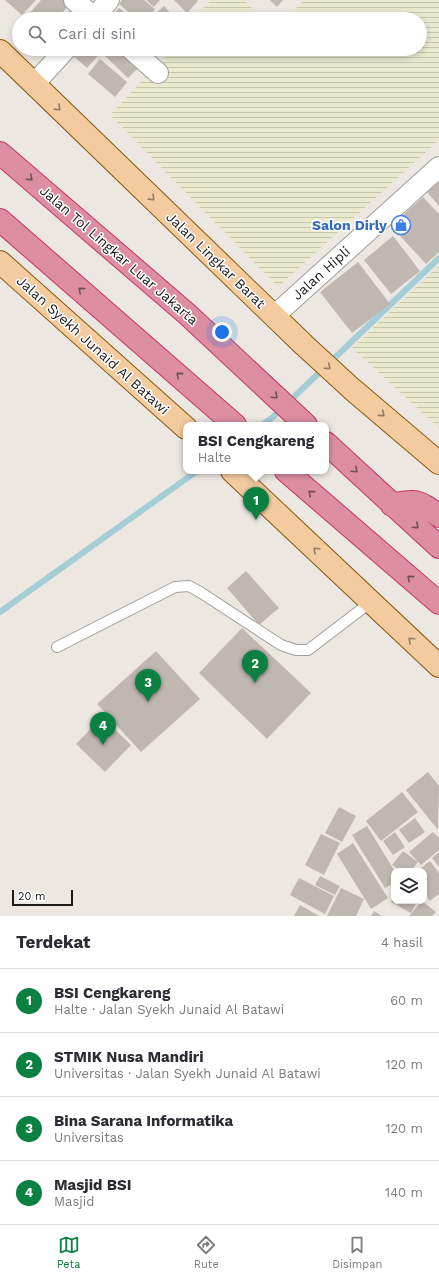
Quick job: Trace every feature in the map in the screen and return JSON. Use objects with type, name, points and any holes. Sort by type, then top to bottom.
[{"type":"highway","name":"Jalan Tol Lingkar Luar Jakarta","points":[[0,153],[187,314],[303,422]]},
{"type":"highway","points":[[0,220],[232,422]]},
{"type":"highway","points":[[329,447],[439,546]]},
{"type":"highway","points":[[289,474],[439,603]]},
{"type":"highway","points":[[392,505],[414,500],[421,502],[439,516]]},
{"type":"main road","name":"Jalan Lingkar Barat","points":[[0,51],[304,345],[352,389],[439,462]]},
{"type":"main road","name":"Jalan Syekh Junaid Al Batawi","points":[[0,262],[183,425]]},
{"type":"main road","points":[[235,474],[439,666]]},
{"type":"street","points":[[74,0],[87,12]]},
{"type":"street","points":[[100,12],[109,0]]},
{"type":"street","points":[[34,84],[60,56]]},
{"type":"street","points":[[139,56],[158,73]]},
{"type":"street","name":"Jalan Hipli","points":[[274,316],[439,167]]},
{"type":"lane","points":[[57,648],[175,587],[189,586],[195,589],[281,645],[296,650],[308,650],[371,602]]},
{"type":"green space","points":[[211,0],[244,0],[255,12],[200,12]]},
{"type":"green space","points":[[304,0],[439,0],[439,140],[278,287],[110,115],[165,56],[427,56],[427,12],[292,12]]},
{"type":"green space","points":[[439,265],[439,428],[352,348]]},
{"type":"building","points":[[5,0],[36,0],[25,12],[19,12]]},
{"type":"building","points":[[41,0],[64,0],[69,5],[63,12],[30,12]]},
{"type":"building","points":[[122,0],[144,0],[155,9],[153,12],[129,12],[119,4]]},
{"type":"building","points":[[146,0],[160,0],[154,7]]},
{"type":"building","points":[[174,0],[198,1],[188,12],[186,12]]},
{"type":"building","points":[[270,0],[283,0],[277,7]]},
{"type":"building","points":[[164,6],[170,12],[157,12]]},
{"type":"building","points":[[119,8],[124,12],[116,12]]},
{"type":"building","points":[[73,56],[98,56],[87,68]]},
{"type":"building","points":[[105,56],[136,56],[143,63],[128,78]]},
{"type":"building","points":[[100,59],[127,82],[115,97],[88,74]]},
{"type":"building","points":[[439,182],[439,206],[427,192]]},
{"type":"building","points":[[423,197],[439,214],[439,252],[426,264],[391,226]]},
{"type":"building","points":[[393,236],[420,271],[391,294],[364,260]]},
{"type":"building","points":[[358,262],[390,304],[352,333],[320,292]]},
{"type":"building","points":[[246,571],[279,608],[259,625],[227,588]]},
{"type":"building","points":[[242,628],[311,693],[267,739],[199,673]]},
{"type":"building","points":[[156,651],[200,699],[141,752],[97,704]]},
{"type":"building","points":[[102,717],[131,745],[105,772],[76,744]]},
{"type":"building","points":[[428,772],[439,786],[438,830],[406,790]]},
{"type":"building","points":[[402,792],[418,812],[381,841],[366,821]]},
{"type":"building","points":[[339,807],[356,816],[342,842],[325,833]]},
{"type":"building","points":[[415,818],[425,832],[409,843],[399,830]]},
{"type":"building","points":[[367,826],[393,868],[391,868],[391,885],[385,888],[352,835]]},
{"type":"building","points":[[395,832],[405,847],[393,855],[383,841]]},
{"type":"building","points":[[433,832],[439,838],[439,850],[421,865],[409,852]]},
{"type":"building","points":[[321,834],[340,843],[324,875],[305,865]]},
{"type":"building","points":[[353,843],[388,898],[371,909],[337,854]]},
{"type":"building","points":[[403,851],[418,862],[413,868],[396,868],[392,865]]},
{"type":"building","points":[[439,852],[439,867],[432,858]]},
{"type":"building","points":[[430,861],[439,873],[439,894],[430,901],[427,897],[427,868],[421,868]]},
{"type":"building","points":[[320,876],[340,886],[335,895],[315,885]]},
{"type":"building","points":[[299,878],[334,896],[325,914],[290,895]]},
{"type":"building","points":[[341,888],[364,899],[356,916],[327,916]]},
{"type":"building","points":[[395,904],[416,904],[411,913]]},
{"type":"building","points":[[419,904],[426,904],[436,912],[432,916],[409,916]]},
{"type":"building","points":[[300,905],[319,916],[294,916]]},
{"type":"building","points":[[374,911],[382,916],[371,916]]},
{"type":"waterway","points":[[266,422],[439,258]]},
{"type":"waterway","points":[[0,612],[193,474]]},
{"type":"place","name":"Salon Dirly","points":[[401,225]]},
{"type":"place","name":"BSI Cengkareng","points":[[256,520]]},
{"type":"place","name":"STMIK Nusa Mandiri","points":[[255,683]]},
{"type":"place","name":"Bina Sarana Informatika","points":[[148,702]]},
{"type":"place","name":"Masjid BSI","points":[[103,745]]}]
